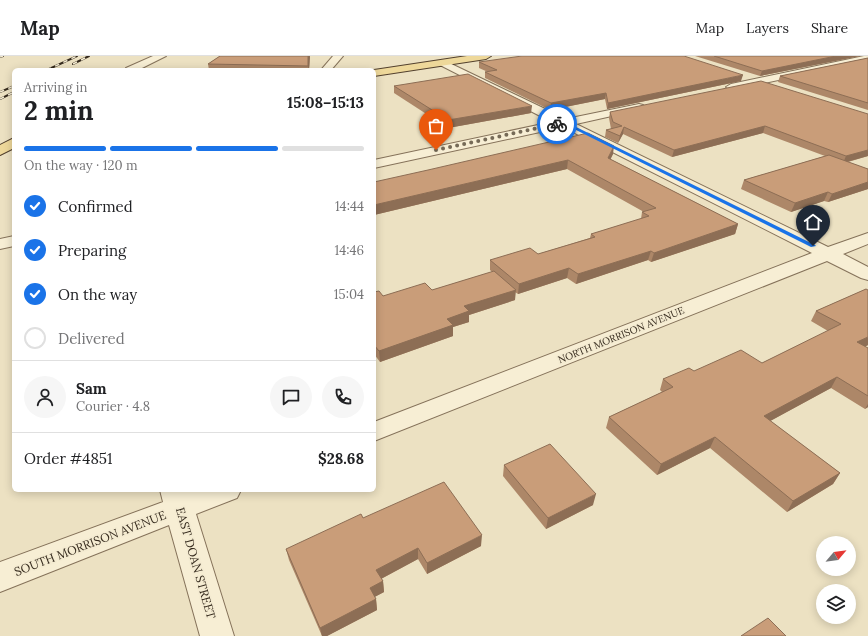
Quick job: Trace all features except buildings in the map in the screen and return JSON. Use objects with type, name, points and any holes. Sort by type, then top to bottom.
[{"type":"main road","points":[[376,73],[486,56]]},
{"type":"main road","points":[[0,151],[12,143]]},
{"type":"main road","points":[[0,165],[12,158]]},
{"type":"street","points":[[328,68],[338,56]]},
{"type":"street","points":[[134,68],[157,58]]},
{"type":"street","points":[[145,68],[157,58]]},
{"type":"street","points":[[721,89],[868,58]]},
{"type":"street","points":[[443,63],[868,274]]},
{"type":"street","points":[[740,75],[777,87]]},
{"type":"street","points":[[376,164],[652,104]]},
{"type":"street","name":"NORTH MORRISON AVENUE","points":[[376,431],[868,238]]},
{"type":"street","points":[[0,244],[12,241]]},
{"type":"street","points":[[177,499],[216,492]]},
{"type":"street","name":"SOUTH MORRISON AVENUE","points":[[0,577],[177,499]]},
{"type":"street","name":"EAST DOAN STREET","points":[[177,499],[217,636]]},
{"type":"railway","points":[[51,68],[77,56]]},
{"type":"railway","points":[[73,64],[89,56]]},
{"type":"railway","points":[[0,92],[12,87]]},
{"type":"railway","points":[[0,99],[12,93]]},
{"type":"way so far","points":[[436,150],[557,124]]},
{"type":"route","points":[[557,124],[564,123],[813,246]]}]
